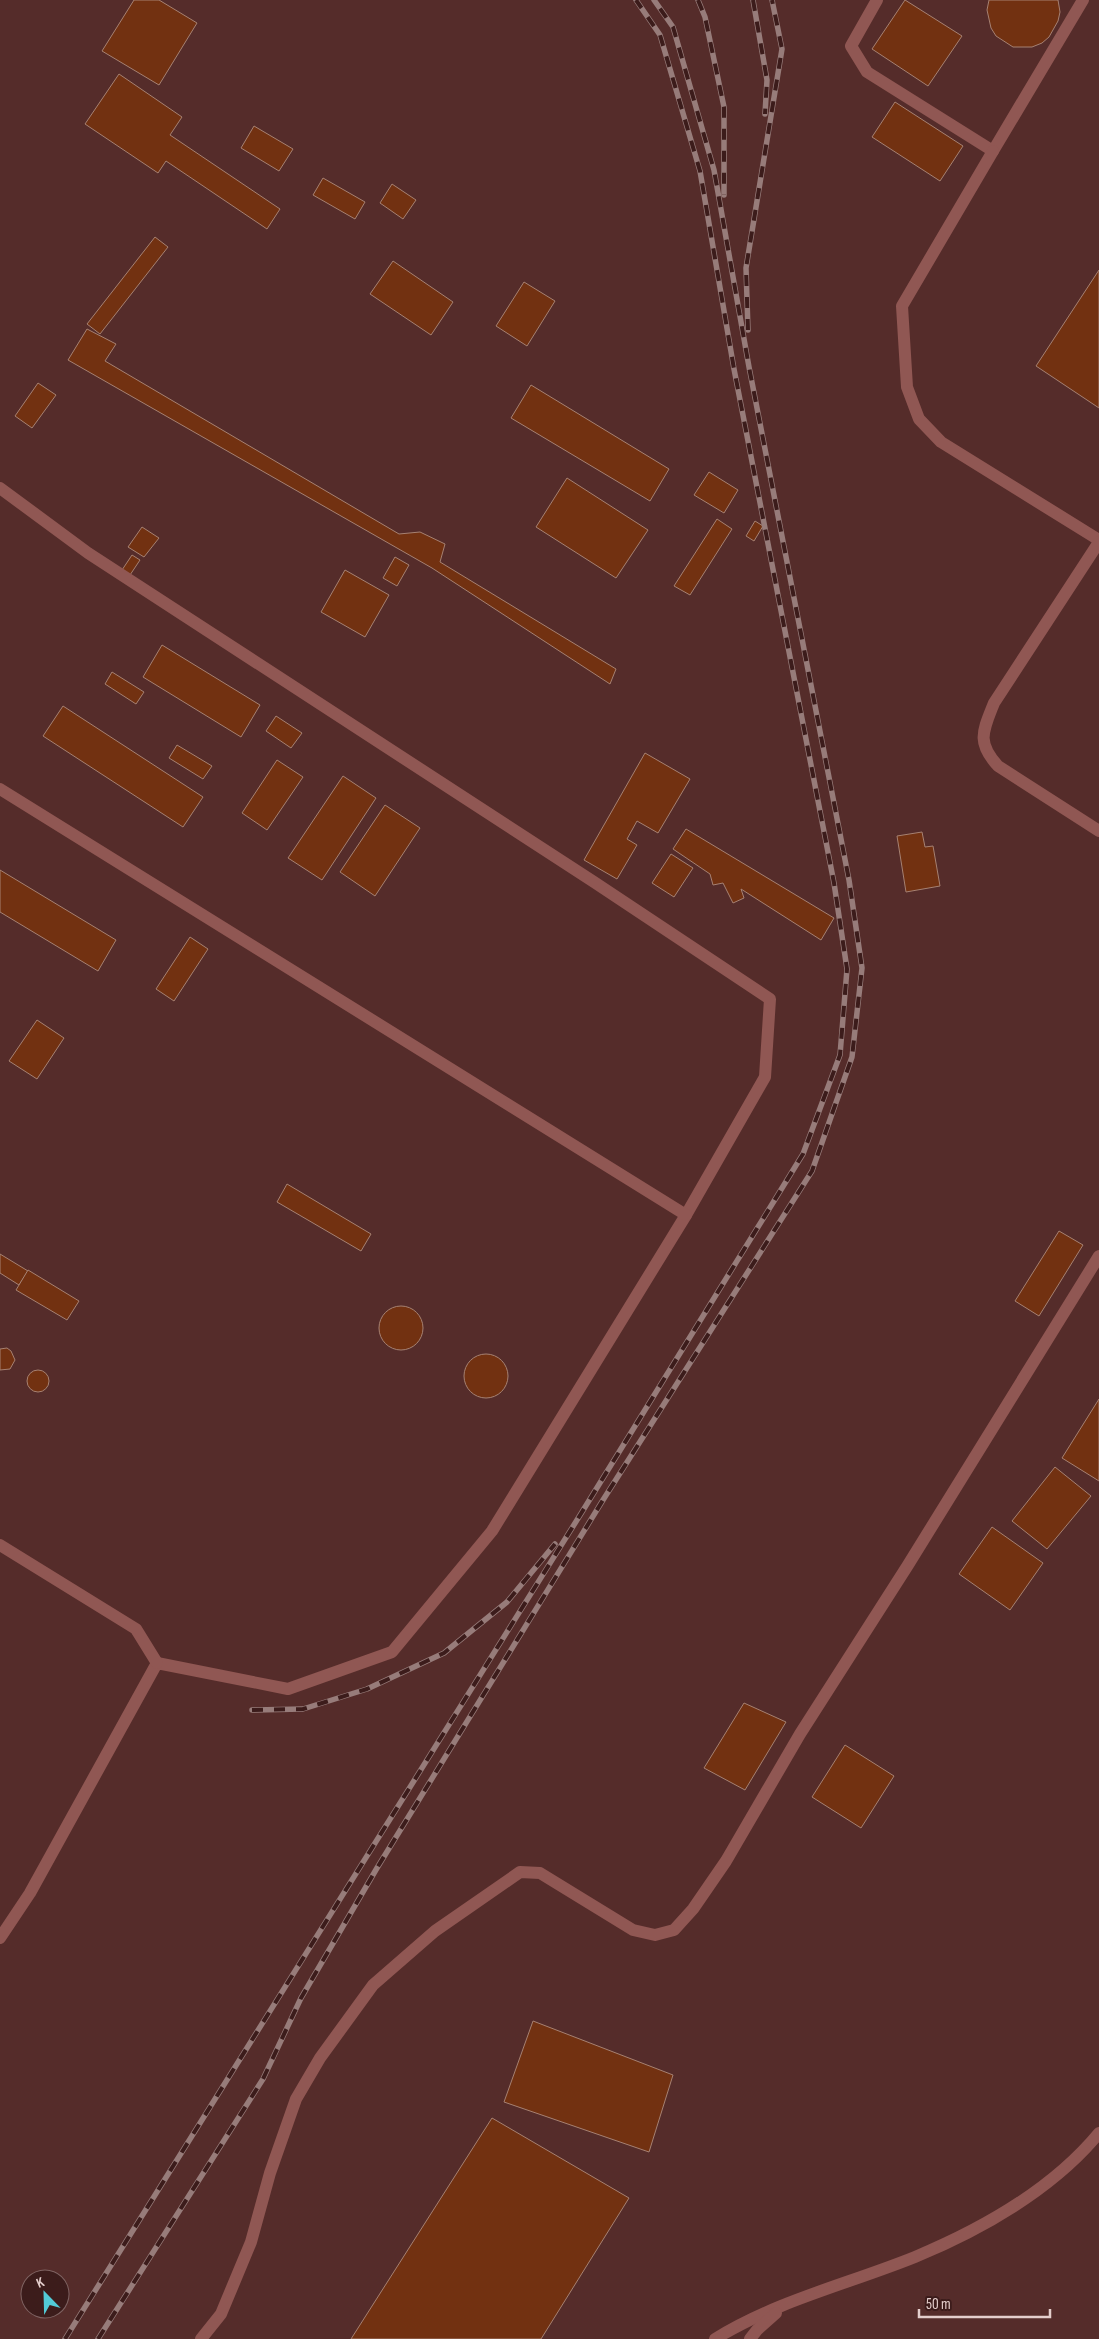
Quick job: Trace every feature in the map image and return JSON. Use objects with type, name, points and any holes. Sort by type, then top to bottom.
[{"type":"street","points":[[877,0],[851,46],[867,72],[993,152]]},
{"type":"street","points":[[1083,0],[902,306],[907,387],[919,419],[941,442],[1099,541],[994,703],[982,733],[987,754],[998,766],[1099,831]]},
{"type":"street","points":[[0,488],[88,553],[578,871],[770,999],[765,1077],[686,1215],[492,1531],[392,1652],[288,1689],[157,1662],[136,1629],[0,1545]]},
{"type":"street","points":[[0,789],[686,1215]]},
{"type":"street","points":[[201,2339],[221,2314],[251,2242],[270,2174],[296,2098],[320,2058],[373,1985],[407,1955],[435,1931],[520,1872],[540,1873],[633,1930],[655,1935],[674,1930],[693,1909],[726,1861],[800,1734],[1099,1256]]},
{"type":"street","points":[[0,1938],[30,1893],[157,1662]]},
{"type":"street","points":[[715,2339],[790,2302],[915,2257],[989,2221],[1040,2188],[1082,2153],[1099,2133]]},
{"type":"street","points":[[750,2339],[757,2330],[790,2302]]},
{"type":"shaded area","points":[[0,0],[1099,0],[1099,2339],[0,2339]]},
{"type":"building","points":[[134,0],[159,0],[197,23],[159,85],[102,51]]},
{"type":"building","points":[[905,0],[962,36],[928,86],[872,49]]},
{"type":"building","points":[[989,0],[1058,0],[1060,12],[1058,21],[1049,37],[1042,43],[1032,47],[1013,47],[996,36],[991,28],[987,10]]},
{"type":"building","points":[[119,74],[182,117],[170,135],[280,209],[267,229],[166,161],[158,173],[85,124]]},
{"type":"building","points":[[895,102],[963,146],[940,181],[872,137]]},
{"type":"building","points":[[254,126],[293,149],[279,171],[241,148]]},
{"type":"building","points":[[323,178],[365,202],[355,219],[313,195]]},
{"type":"building","points":[[392,184],[416,200],[403,219],[380,203]]},
{"type":"building","points":[[155,237],[168,247],[100,334],[87,324]]},
{"type":"building","points":[[393,261],[453,302],[431,335],[370,294]]},
{"type":"building","points":[[1099,270],[1099,408],[1036,366]]},
{"type":"building","points":[[524,282],[555,301],[527,346],[496,326]]},
{"type":"building","points":[[87,329],[116,344],[105,361],[399,534],[420,532],[445,544],[440,562],[616,669],[610,684],[432,568],[68,360]]},
{"type":"building","points":[[38,383],[56,395],[32,428],[15,416]]},
{"type":"building","points":[[531,385],[669,469],[650,501],[511,418]]},
{"type":"building","points":[[709,472],[738,490],[724,513],[694,495]]},
{"type":"building","points":[[567,478],[648,530],[616,578],[536,527]]},
{"type":"building","points":[[717,519],[732,529],[690,595],[674,586]]},
{"type":"building","points":[[755,521],[763,526],[754,541],[746,536]]},
{"type":"building","points":[[142,527],[159,538],[144,557],[128,547]]},
{"type":"building","points":[[132,555],[140,560],[128,578],[120,573]]},
{"type":"building","points":[[395,557],[409,565],[397,586],[383,578]]},
{"type":"building","points":[[345,570],[389,595],[365,637],[321,612]]},
{"type":"building","points":[[162,645],[260,705],[241,737],[143,677]]},
{"type":"building","points":[[112,672],[144,692],[136,704],[105,684]]},
{"type":"building","points":[[63,706],[203,797],[183,827],[43,736]]},
{"type":"building","points":[[276,716],[302,733],[291,748],[266,731]]},
{"type":"building","points":[[177,745],[212,766],[203,779],[169,758]]},
{"type":"building","points":[[645,753],[690,779],[658,833],[637,821],[627,839],[637,845],[617,879],[584,860]]},
{"type":"building","points":[[277,760],[303,777],[267,830],[242,813]]},
{"type":"building","points":[[343,776],[376,798],[322,880],[288,858]]},
{"type":"building","points":[[385,805],[420,828],[375,896],[340,872]]},
{"type":"building","points":[[686,829],[834,918],[821,940],[741,889],[744,898],[733,903],[723,883],[713,885],[710,874],[673,849]]},
{"type":"building","points":[[922,832],[925,847],[933,846],[940,886],[906,892],[897,836]]},
{"type":"building","points":[[671,854],[693,868],[674,897],[652,883]]},
{"type":"building","points":[[0,870],[116,940],[98,971],[0,912]]},
{"type":"building","points":[[190,937],[208,949],[174,1001],[156,989]]},
{"type":"building","points":[[37,1020],[64,1038],[37,1079],[9,1061]]},
{"type":"building","points":[[287,1184],[371,1234],[361,1251],[277,1202]]},
{"type":"building","points":[[1059,1231],[1083,1245],[1039,1316],[1015,1301]]},
{"type":"building","points":[[0,1254],[28,1271],[19,1285],[0,1273]]},
{"type":"building","points":[[28,1270],[79,1301],[67,1320],[16,1290]]},
{"type":"building","points":[[401,1306],[413,1310],[419,1316],[423,1328],[419,1340],[413,1346],[401,1350],[389,1346],[383,1340],[379,1328],[383,1316],[389,1310]]},
{"type":"building","points":[[7,1348],[11,1351],[15,1360],[10,1369],[0,1370],[0,1349]]},
{"type":"building","points":[[486,1354],[498,1358],[504,1364],[508,1376],[504,1388],[498,1394],[486,1398],[474,1394],[468,1388],[464,1376],[468,1364],[474,1358]]},
{"type":"building","points":[[38,1370],[46,1373],[49,1381],[46,1389],[38,1392],[30,1389],[27,1381],[30,1373]]},
{"type":"building","points":[[1099,1399],[1099,1481],[1062,1458]]},
{"type":"building","points":[[1055,1467],[1091,1496],[1047,1549],[1012,1521]]},
{"type":"building","points":[[992,1527],[1043,1563],[1010,1610],[959,1574]]},
{"type":"building","points":[[744,1703],[786,1722],[745,1790],[704,1768]]},
{"type":"building","points":[[845,1745],[894,1776],[861,1828],[812,1797]]},
{"type":"building","points":[[533,2021],[673,2075],[649,2152],[504,2102]]},
{"type":"building","points":[[492,2118],[629,2198],[541,2339],[351,2339]]},
{"type":"railway","points":[[65,2339],[582,1512],[803,1154],[840,1055],[847,969],[834,883],[734,369],[700,171],[660,35],[636,0]]},
{"type":"railway","points":[[98,2339],[263,2079],[301,1998],[377,1868],[603,1500],[812,1171],[852,1057],[862,968],[849,880],[749,367],[714,170],[673,27],[654,0]]},
{"type":"railway","points":[[698,0],[705,17],[724,107],[724,195]]},
{"type":"railway","points":[[753,0],[767,80],[765,114]]},
{"type":"railway","points":[[748,330],[746,268],[782,49],[772,0]]},
{"type":"railway","points":[[252,1710],[303,1709],[367,1689],[444,1653],[507,1602],[555,1544]]}]
